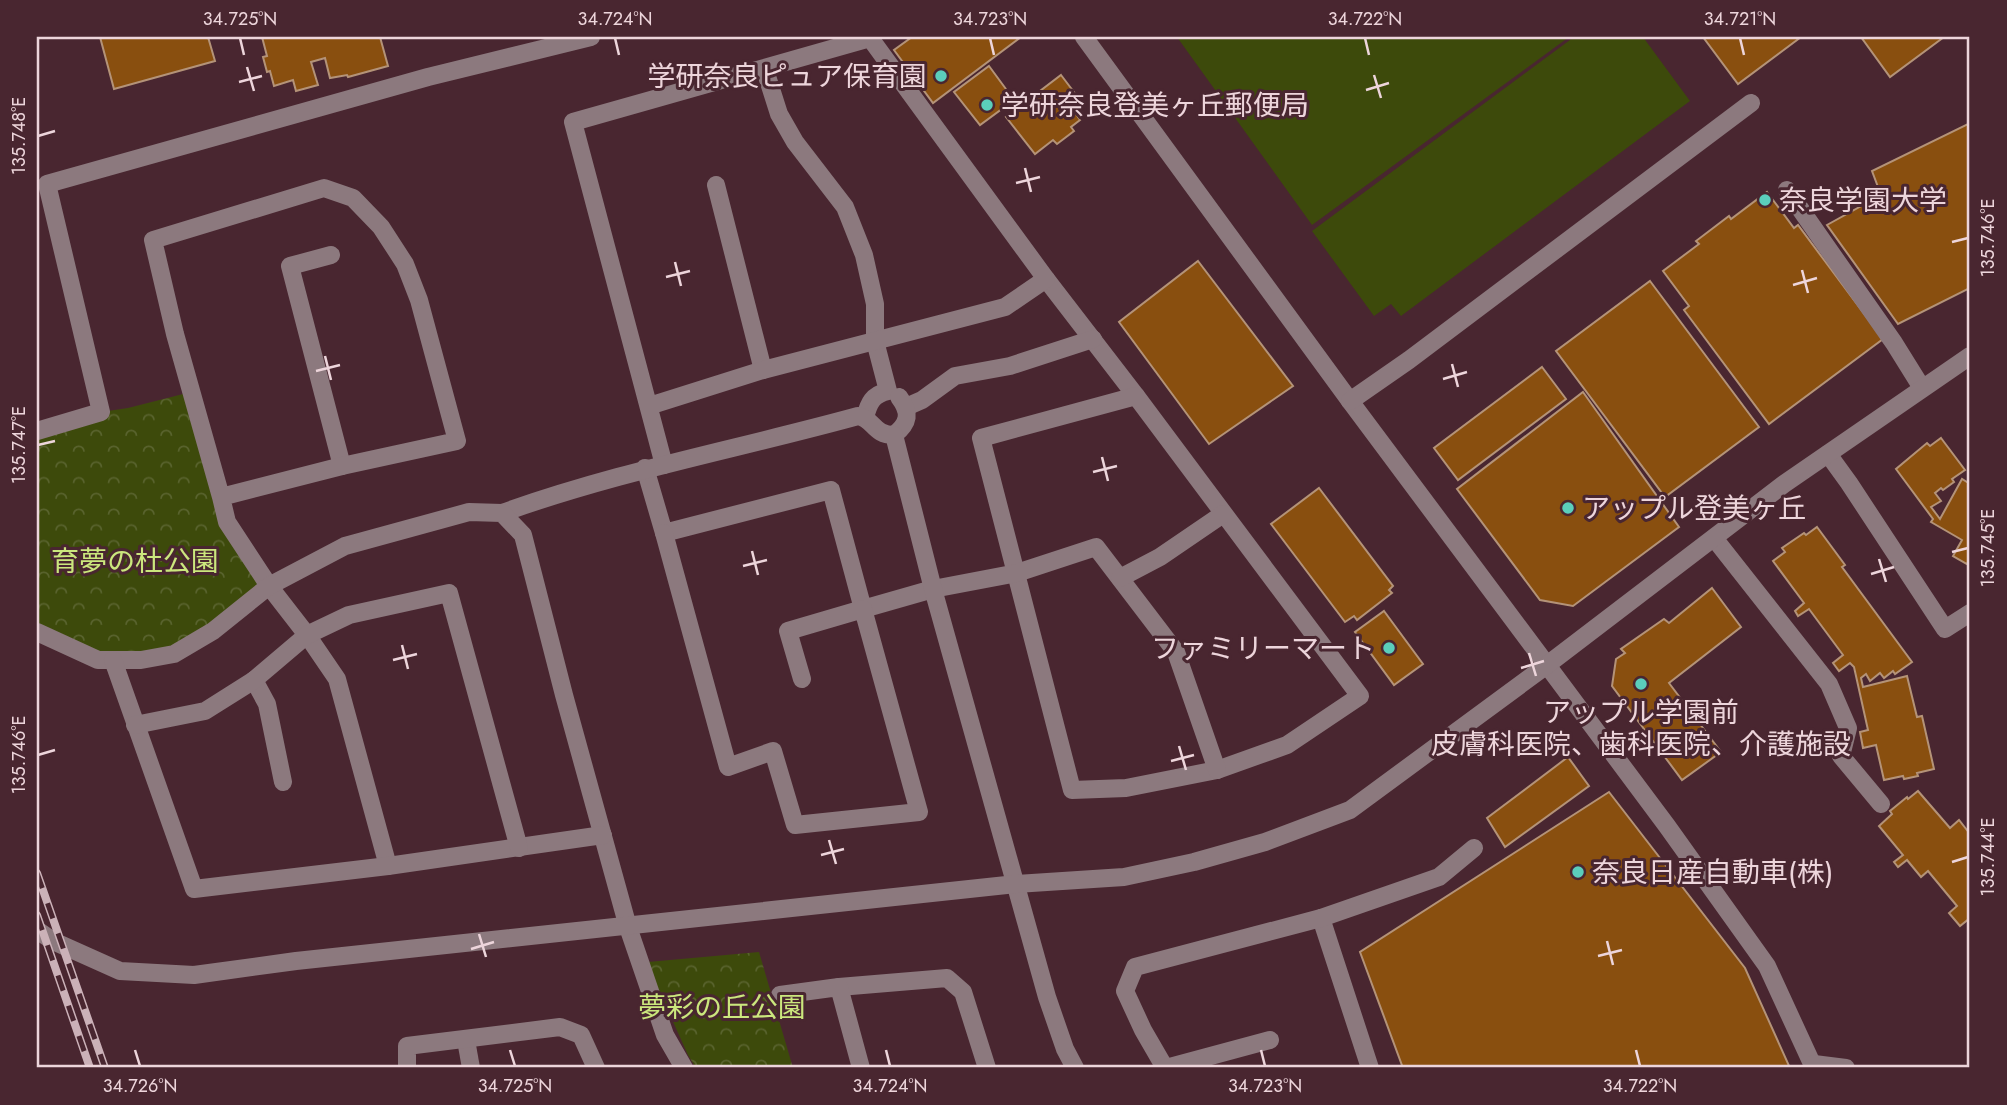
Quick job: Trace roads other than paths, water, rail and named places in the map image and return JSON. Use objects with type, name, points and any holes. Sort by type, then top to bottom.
[{"type":"street","points":[[37,431],[101,412],[47,184],[428,77],[592,37]]},
{"type":"street","points":[[1084,37],[1768,966],[1814,1066],[1846,1068]]},
{"type":"street","points":[[664,465],[573,122],[870,38],[1046,279],[1136,396],[1360,696],[1287,745],[1217,771],[1126,788],[1072,790],[981,438],[1136,396]]},
{"type":"street","points":[[765,69],[779,114],[795,142],[845,207],[864,255],[874,304],[875,341],[888,391]]},
{"type":"street","points":[[1350,401],[1751,103]]},
{"type":"street","points":[[716,185],[763,370]]},
{"type":"street","points":[[222,497],[342,466],[457,441],[419,300],[405,264],[381,227],[353,198],[324,188],[153,240],[175,334],[227,522],[269,586],[337,679],[388,866]]},
{"type":"street","points":[[1787,190],[1894,343],[1922,388]]},
{"type":"street","points":[[331,255],[290,266],[342,466]]},
{"type":"street","points":[[649,406],[763,370],[1005,307],[1046,279]]},
{"type":"street","points":[[906,407],[922,400],[955,376],[1010,366],[1093,339]]},
{"type":"street","points":[[37,930],[53,942],[121,971],[194,975],[296,961],[1016,884],[1124,877],[1265,842],[1350,810],[1828,454],[1970,356]]},
{"type":"street","points":[[37,632],[98,660],[141,660],[174,654],[213,631],[269,586],[345,546],[469,512],[502,513],[645,468],[858,416],[865,418],[874,429],[884,435],[894,435],[904,427],[907,420],[906,407],[898,395],[888,391],[878,394],[868,405],[865,418]]},
{"type":"street","points":[[894,435],[933,589],[1047,997],[1065,1049],[1075,1068]]},
{"type":"street","points":[[1828,454],[1948,634],[1970,613]]},
{"type":"street","points":[[645,468],[728,767],[773,751],[795,825],[919,812],[831,490],[664,533]]},
{"type":"street","points":[[502,513],[523,535],[628,927],[665,1035],[684,1068]]},
{"type":"street","points":[[1121,578],[1160,557],[1223,513]]},
{"type":"street","points":[[1714,538],[1829,684],[1848,728],[1841,756],[1881,804]]},
{"type":"street","points":[[802,679],[788,631],[933,589],[1017,573],[1096,547],[1176,652],[1217,771]]},
{"type":"street","points":[[135,725],[205,711],[254,680],[307,635],[349,615],[449,593],[519,848]]},
{"type":"street","points":[[113,660],[194,888],[388,866],[603,835]]},
{"type":"street","points":[[254,680],[267,704],[283,782]]},
{"type":"street","points":[[1270,1040],[1165,1068],[1125,991],[1135,967],[1321,918],[1439,877],[1474,848]]},
{"type":"street","points":[[1321,918],[1370,1068]]},
{"type":"street","points":[[780,995],[839,986],[947,978],[963,992],[987,1068]]},
{"type":"street","points":[[839,986],[861,1068]]},
{"type":"street","points":[[407,1068],[407,1046],[560,1027],[580,1035],[596,1068]]},
{"type":"street","points":[[466,1040],[471,1068]]},
{"type":"railway","points":[[37,873],[105,1068]]},
{"type":"railway","points":[[37,915],[90,1068]]},
{"type":"place","name":"学研奈良ピュア保育園","points":[[941,76]]},
{"type":"place","name":"学研奈良登美ヶ丘郵便局","points":[[987,105]]},
{"type":"place","name":"奈良学園大学","points":[[1765,200]]},
{"type":"place","name":"アップル登美ヶ丘","points":[[1568,508]]},
{"type":"place","name":"ファミリーマート","points":[[1389,648]]},
{"type":"place","name":"アップル学園前 皮膚科医院、歯科医院、介護施設","points":[[1641,684]]},
{"type":"place","name":"奈良日産自動車(株)","points":[[1578,872]]},
{"type":"park label","name":"育夢の杜公園","points":[[135,561]]},
{"type":"park label","name":"夢彩の丘公園","points":[[722,1007]]}]
